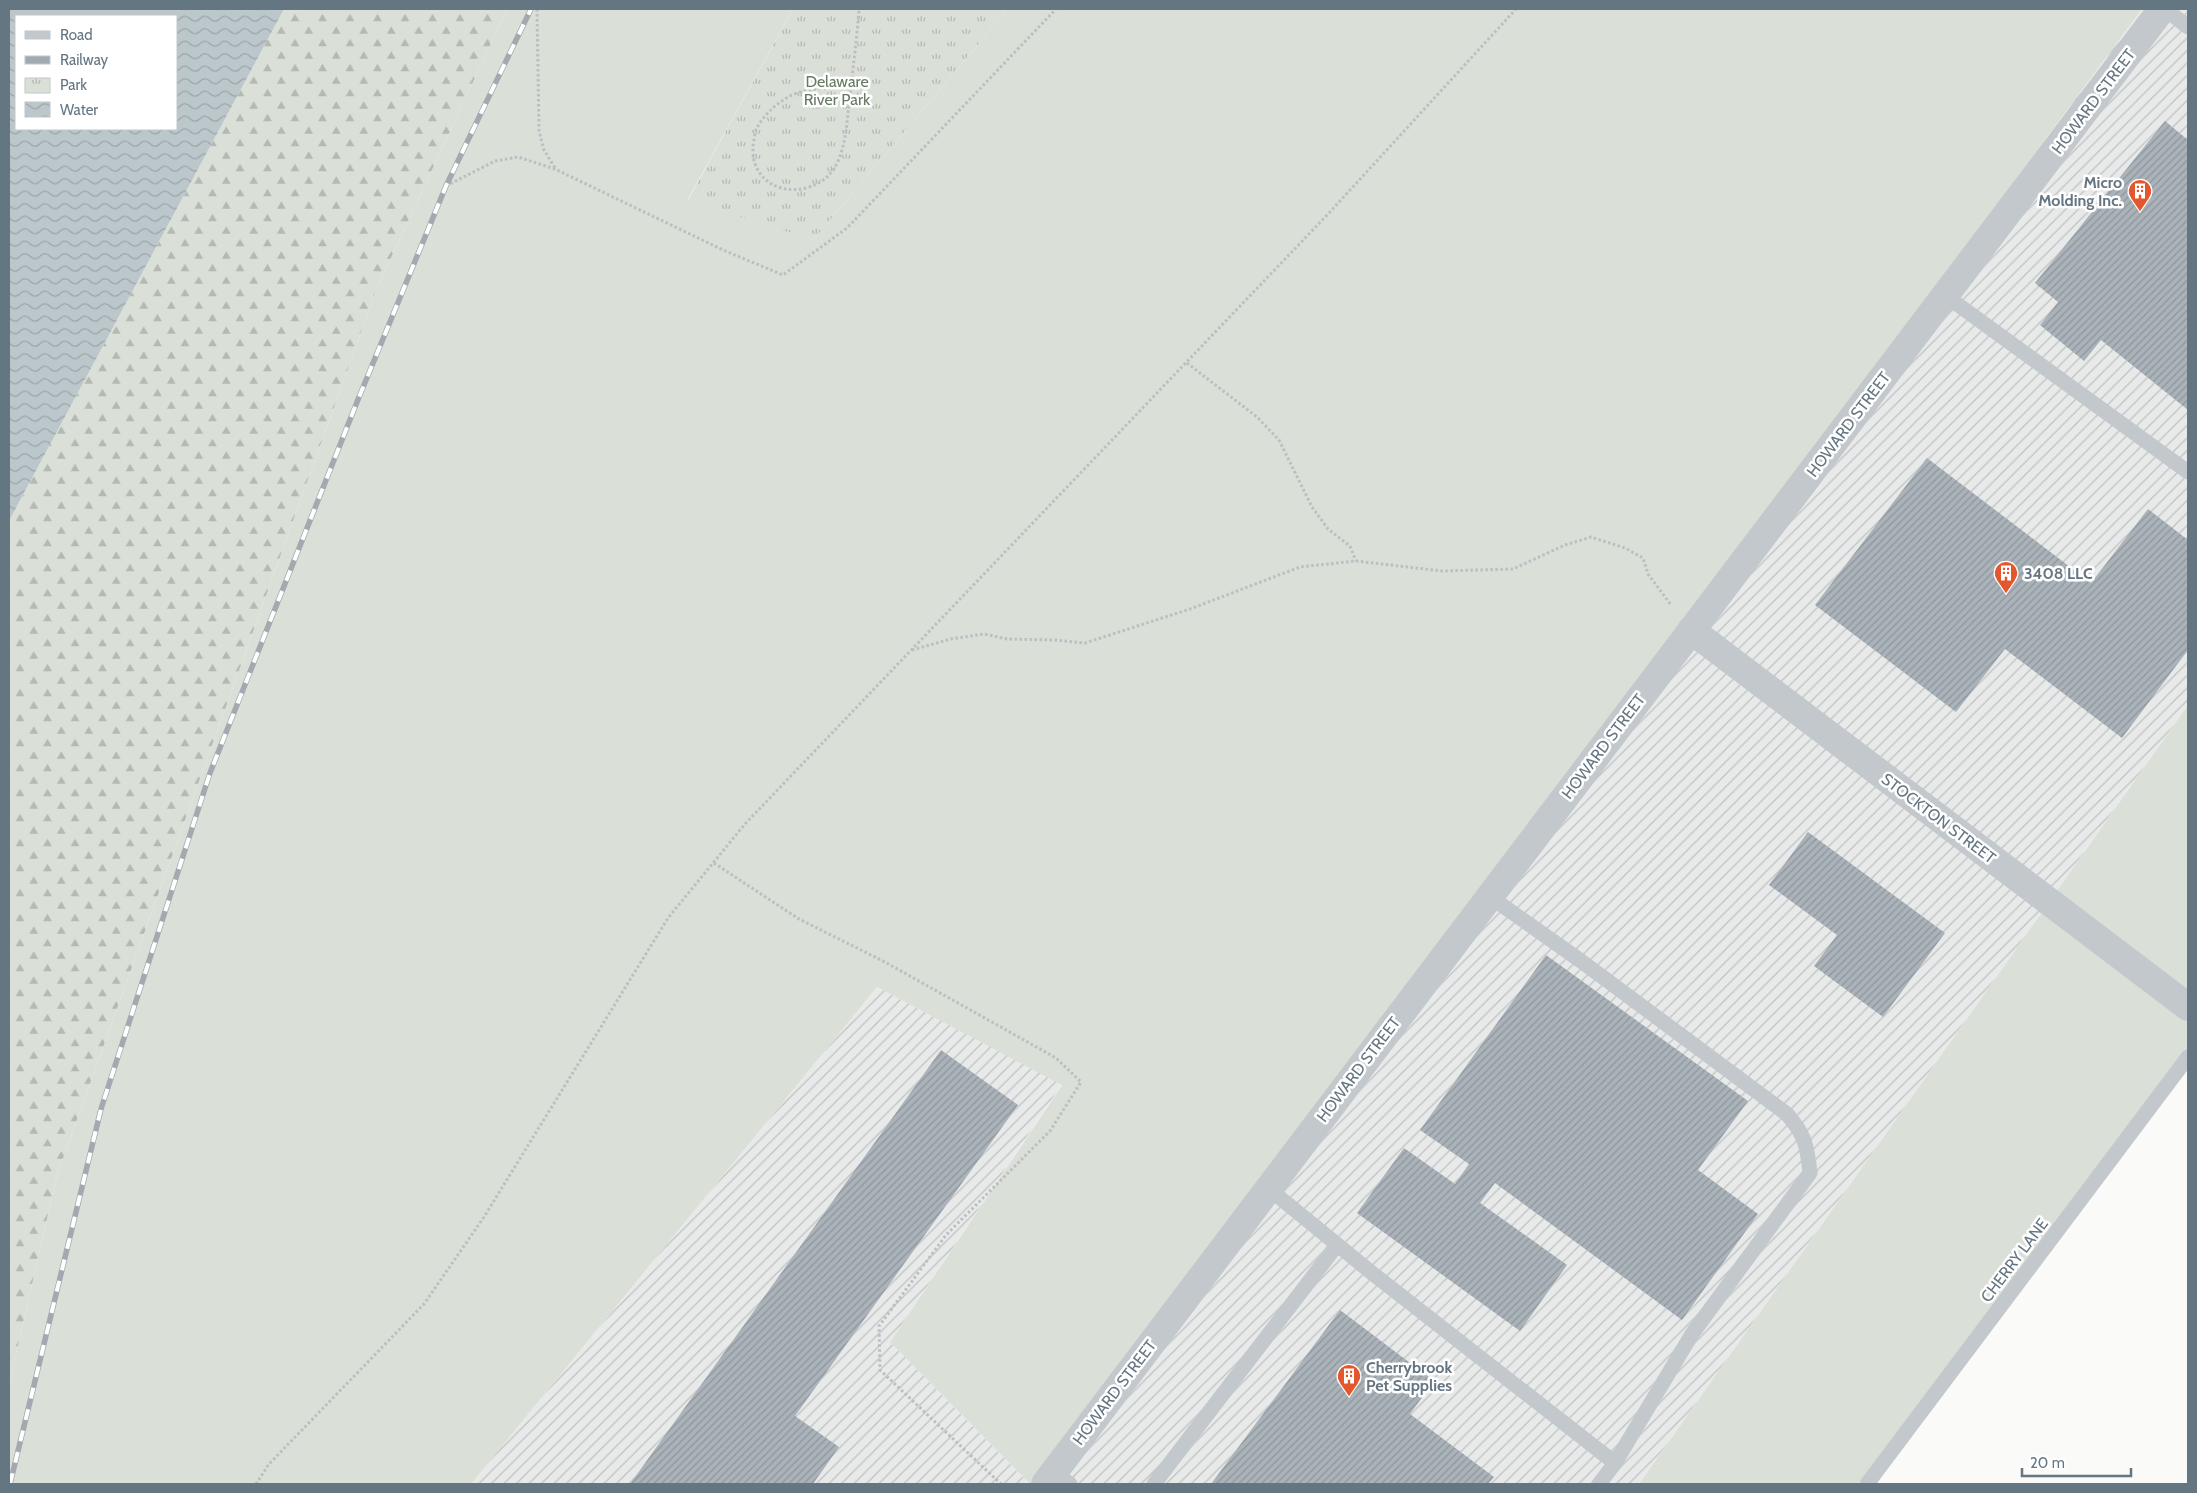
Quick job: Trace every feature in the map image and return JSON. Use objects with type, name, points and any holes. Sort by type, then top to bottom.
[{"type":"street","name":"HOWARD STREET","points":[[1056,1480],[1268,1188],[2164,9]]},
{"type":"street","name":"STOCKTON STREET","points":[[1691,630],[2188,1007]]},
{"type":"lane","points":[[2164,9],[2188,26]]},
{"type":"lane","points":[[1946,296],[2188,472]]},
{"type":"lane","points":[[1489,896],[1581,961],[1787,1114],[1800,1129],[1807,1146],[1810,1173],[1692,1334],[1600,1484]]},
{"type":"lane","name":"CHERRY LANE","points":[[1867,1484],[2188,1057]]},
{"type":"lane","points":[[1268,1188],[1337,1245],[1615,1462]]},
{"type":"lane","points":[[1154,1484],[1337,1245]]},
{"type":"path","points":[[537,9],[538,131],[544,150],[555,168]]},
{"type":"path","points":[[851,87],[810,90],[789,96],[770,110],[757,127],[751,154],[757,170],[770,184],[802,189],[820,184],[830,174],[838,160],[844,144],[851,87],[859,9]]},
{"type":"path","points":[[446,186],[495,161],[518,157],[555,168],[723,250],[783,275],[847,228],[1056,9]]},
{"type":"path","points":[[256,1484],[269,1464],[424,1304],[484,1217],[668,918],[745,824],[1187,363],[1335,206],[1516,9]]},
{"type":"path","points":[[1187,363],[1257,417],[1274,435],[1295,469],[1312,507],[1328,529],[1350,546],[1356,561]]},
{"type":"path","points":[[911,650],[951,639],[984,634],[1007,639],[1085,643],[1190,609],[1300,567],[1356,561],[1442,571],[1513,569],[1564,545],[1591,537],[1625,548],[1643,558],[1648,574],[1656,587],[1691,630]]},
{"type":"path","points":[[714,863],[799,920],[885,962],[1056,1058],[1081,1082],[1050,1131],[946,1234],[879,1326],[880,1370],[1001,1484]]},
{"type":"shaded area","points":[[2142,9],[2188,9],[2188,705],[1639,1484],[1048,1484]]},
{"type":"shaded area","points":[[877,987],[1062,1084],[890,1342],[1030,1484],[471,1484]]},
{"type":"green space","points":[[284,9],[507,9],[377,288],[57,1175],[9,1385],[9,521]]},
{"type":"green space","points":[[507,9],[793,9],[688,199],[813,240],[1008,9],[2142,9],[1048,1484],[1030,1484],[890,1342],[1062,1085],[877,987],[471,1484],[9,1484],[9,1385],[57,1175],[377,288]]},
{"type":"green space","name":"Delaware River Park","points":[[793,9],[1008,9],[813,240],[688,200]]},
{"type":"green space","points":[[2188,705],[2188,1048],[1858,1484],[1639,1484]]},
{"type":"water","points":[[9,9],[284,9],[9,521]]},
{"type":"building","name":"Micro Molding Inc.","points":[[2165,121],[2188,140],[2188,410],[2101,340],[2084,361],[2040,325],[2058,302],[2035,283]]},
{"type":"building","name":"3408 LLC","points":[[1927,458],[2091,583],[2148,509],[2188,540],[2188,650],[2122,738],[2005,649],[1956,712],[1815,605]]},
{"type":"building","points":[[1808,832],[1945,933],[1883,1017],[1814,966],[1837,935],[1769,885]]},
{"type":"building","points":[[1546,955],[1748,1101],[1698,1170],[1758,1214],[1682,1320],[1495,1183],[1480,1203],[1567,1265],[1520,1331],[1357,1213],[1404,1148],[1455,1184],[1469,1164],[1420,1130]]},
{"type":"building","points":[[941,1050],[1018,1105],[795,1416],[839,1447],[813,1484],[630,1484]]},
{"type":"building","name":"Cherrybrook Pet Supplies","points":[[1340,1310],[1434,1381],[1410,1414],[1494,1477],[1488,1484],[1211,1484]]},
{"type":"railway","points":[[10,1484],[101,1109],[210,773],[357,402],[446,186],[531,9]]},
{"type":"place","name":"Micro Molding Inc.","points":[[2140,212]]},
{"type":"place","name":"3408 LLC","points":[[2006,594]]},
{"type":"place","name":"Cherrybrook Pet Supplies","points":[[1349,1397]]}]
